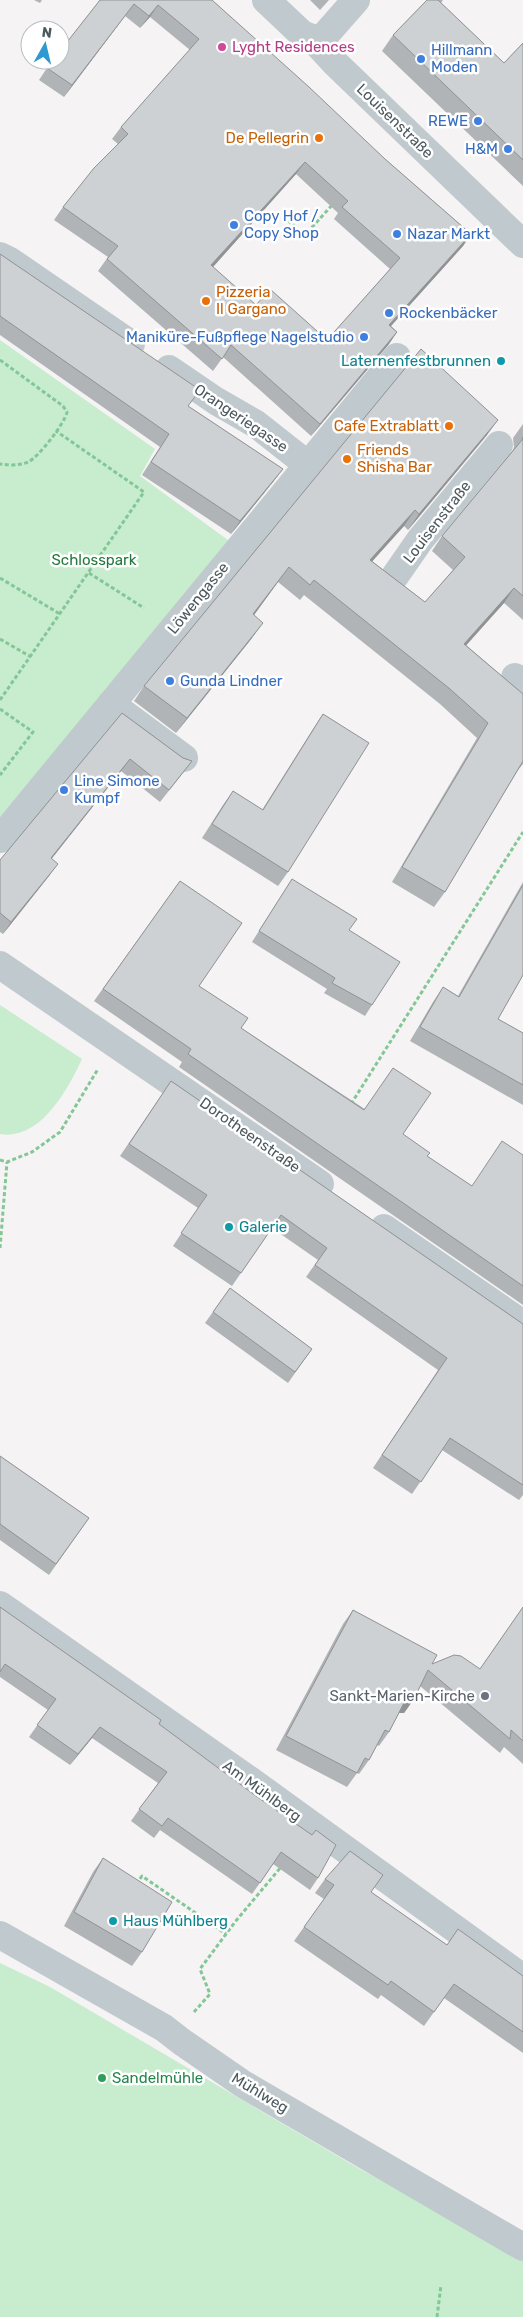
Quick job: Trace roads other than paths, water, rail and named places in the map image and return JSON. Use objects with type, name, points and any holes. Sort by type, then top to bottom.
[{"type":"street","name":"Louisenstraße","points":[[266,0],[302,34],[312,38],[336,64],[523,244]]},
{"type":"street","points":[[312,38],[322,38],[356,0]]},
{"type":"street","name":"Orangeriegasse","points":[[0,256],[216,401],[256,424],[308,465]]},
{"type":"street","name":"Löwengasse","points":[[0,839],[397,358]]},
{"type":"street","name":"Louisenstraße","points":[[395,576],[420,540],[500,445]]},
{"type":"street","points":[[111,704],[184,758]]},
{"type":"street","name":"Dorotheenstraße","points":[[0,965],[114,1041],[340,1198]]},
{"type":"street","points":[[363,1214],[523,1324]]},
{"type":"street","name":"Am Mühlberg","points":[[0,1606],[251,1782],[523,1978]]},
{"type":"street","name":"Mühlweg","points":[[0,1935],[164,2028],[243,2084],[523,2247]]},
{"type":"place","name":"Lyght Residences","points":[[222,47]]},
{"type":"place","name":"Hillmann Moden","points":[[421,59]]},
{"type":"place","name":"REWE","points":[[478,121]]},
{"type":"place","name":"De Pellegrin","points":[[319,138]]},
{"type":"place","name":"H&M","points":[[508,149]]},
{"type":"place","name":"Copy Hof / Copy Shop","points":[[234,225]]},
{"type":"place","name":"Nazar Markt","points":[[397,234]]},
{"type":"place","name":"Pizzeria Il Gargano","points":[[206,301]]},
{"type":"place","name":"Rockenbäcker","points":[[389,313]]},
{"type":"place","name":"Maniküre-Fußpflege Nagelstudio","points":[[364,337]]},
{"type":"place","name":"Laternenfestbrunnen","points":[[501,361]]},
{"type":"place","name":"Cafe Extrablatt","points":[[449,426]]},
{"type":"place","name":"Friends Shisha Bar","points":[[347,459]]},
{"type":"place","name":"Gunda Lindner","points":[[170,681]]},
{"type":"place","name":"Line Simone Kumpf","points":[[64,790]]},
{"type":"place","name":"Galerie","points":[[229,1227]]},
{"type":"place","name":"Sankt-Marien-Kirche","points":[[485,1696]]},
{"type":"place","name":"Haus Mühlberg","points":[[113,1921]]},
{"type":"place","name":"Sandelmühle","points":[[102,2078]]},
{"type":"park label","name":"Schlosspark","points":[[94,560]]}]
